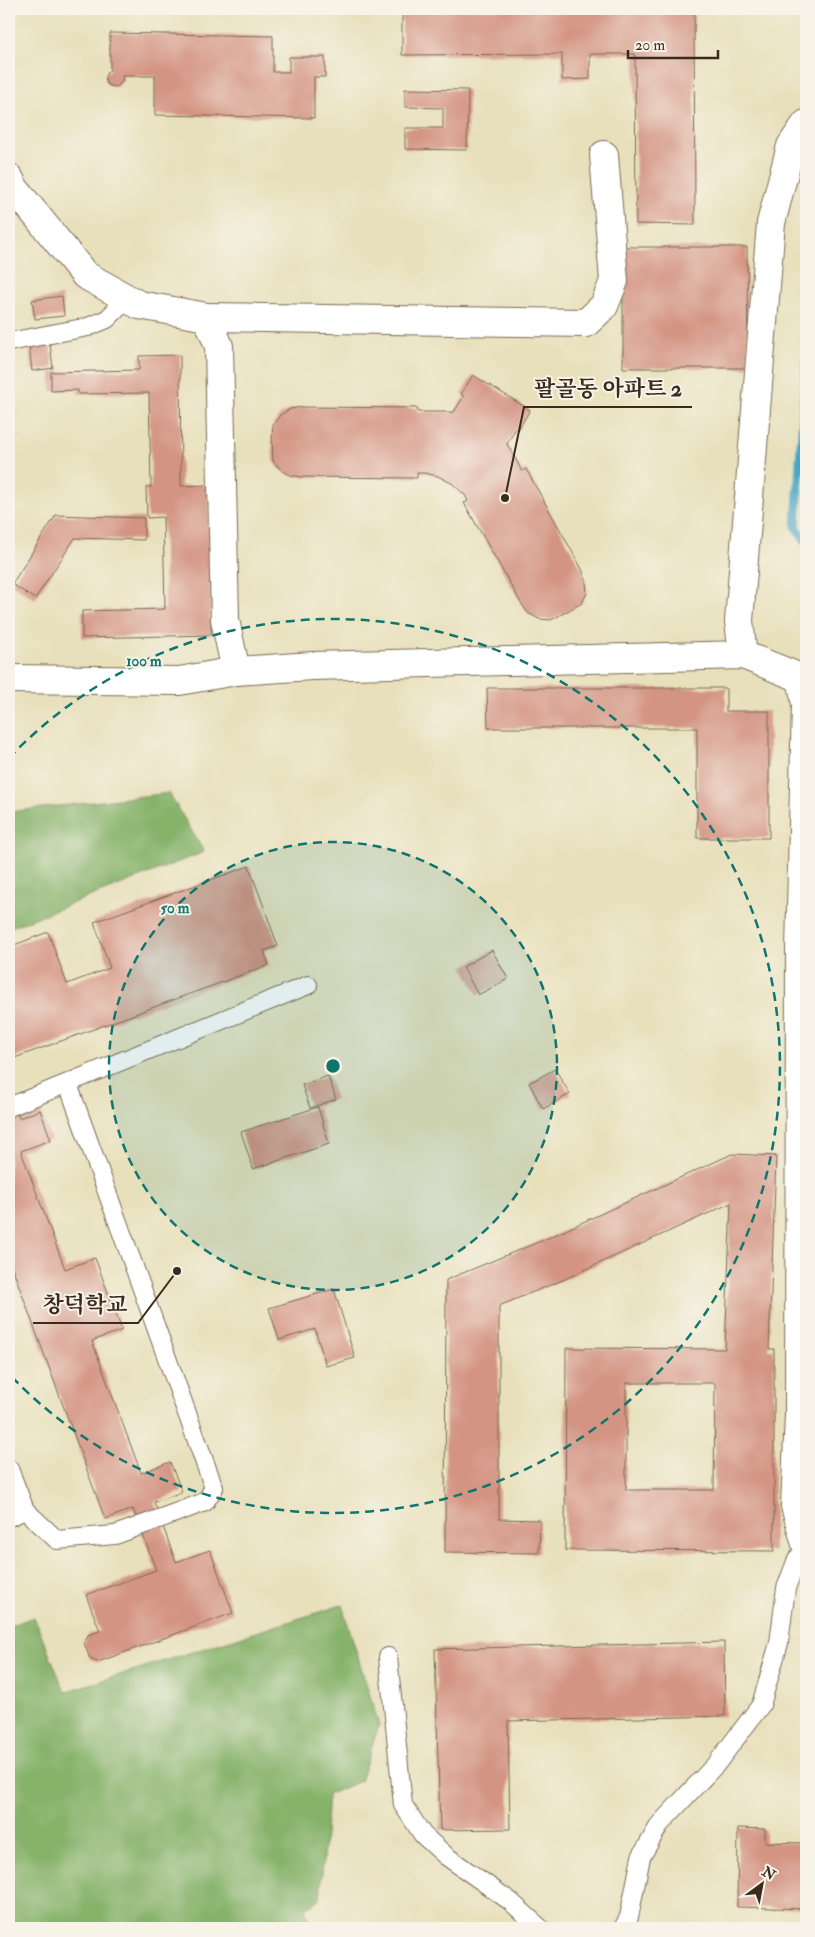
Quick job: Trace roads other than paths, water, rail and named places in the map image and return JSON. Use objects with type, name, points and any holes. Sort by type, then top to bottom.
[{"type":"street","points":[[743,655],[739,621],[740,601],[771,223],[791,146],[806,124]]},
{"type":"street","points":[[9,178],[15,189],[85,275],[138,305],[207,317],[586,323],[604,306],[614,281],[604,155]]},
{"type":"street","points":[[207,317],[219,346],[225,620],[236,671]]},
{"type":"street","points":[[9,679],[179,681],[236,671],[332,666],[743,655],[801,678],[806,704],[800,950],[799,1415],[795,1506],[806,1544]]},
{"type":"lane","points":[[9,342],[88,328],[107,320],[127,299]]},
{"type":"lane","points":[[9,1107],[308,985]]},
{"type":"lane","points":[[9,1469],[25,1510],[57,1540],[115,1535],[205,1502],[214,1488],[68,1084]]},
{"type":"lane","points":[[9,1517],[25,1510]]},
{"type":"lane","points":[[623,1928],[630,1917],[641,1857],[660,1824],[717,1764],[761,1706],[779,1643],[786,1588],[797,1559],[806,1549]]},
{"type":"lane","points":[[388,1657],[404,1805],[423,1835],[446,1856],[510,1901],[540,1928]]},
{"type":"waterway","points":[[806,364],[796,527],[806,541]]},
{"type":"place","name":"팔골동 아파트 2","points":[[505,498]]},
{"type":"place","name":"창덕학교","points":[[177,1271]]}]
